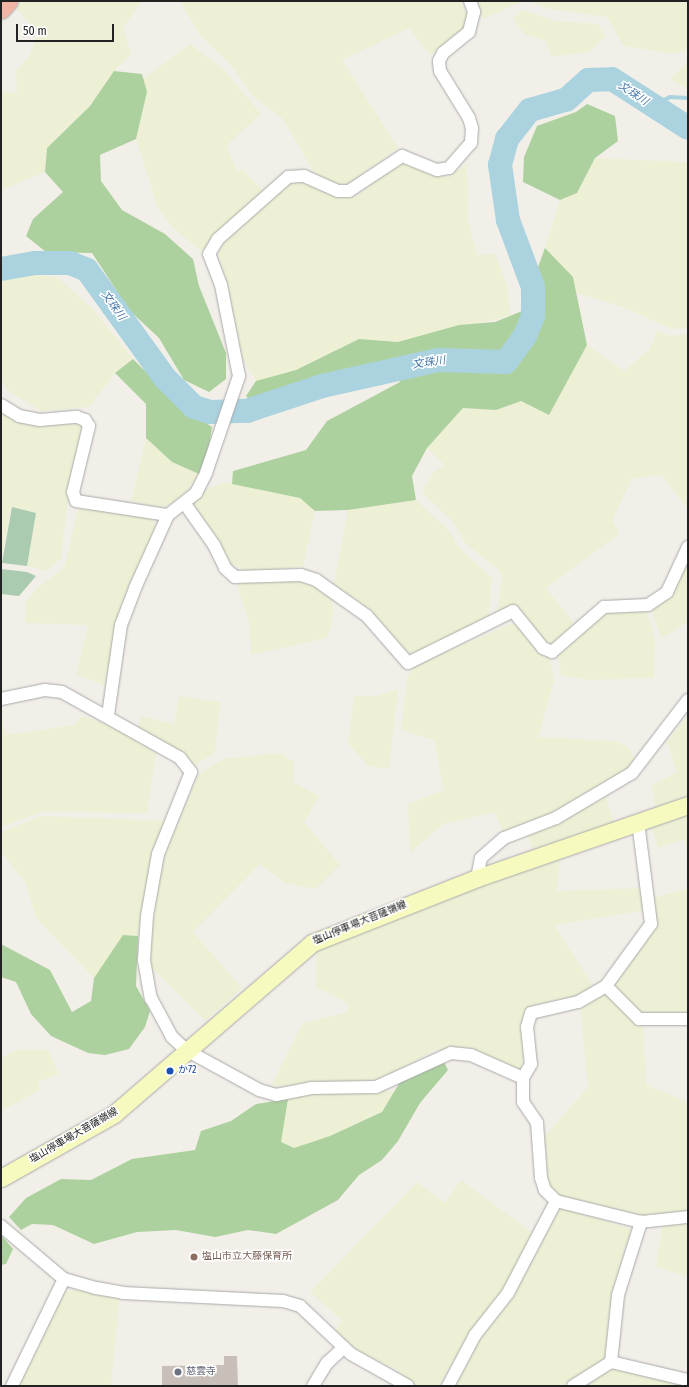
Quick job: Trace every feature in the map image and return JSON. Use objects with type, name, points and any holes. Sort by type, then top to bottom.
[{"type":"highway","points":[[1,9],[8,1]]},
{"type":"main road","name":"塩山停車場大菩薩嶺線","points":[[1,1178],[114,1114],[186,1050],[312,943],[477,878],[688,805]]},
{"type":"street","points":[[108,715],[121,625],[168,515],[185,504],[206,473],[239,376],[221,285],[209,254],[223,234],[288,177],[304,176],[325,187],[349,191],[402,156],[437,170],[449,168],[471,143],[472,128],[469,118],[440,71],[439,61],[443,53],[469,32],[474,12],[470,1]]},
{"type":"street","points":[[1,405],[20,416],[40,420],[77,417],[85,420],[89,426],[72,492],[76,501],[168,515]]},
{"type":"street","points":[[185,504],[214,544],[225,568],[235,577],[301,575],[316,580],[367,616],[408,663],[513,611],[543,648],[552,652],[604,607],[648,604],[667,592],[688,547]]},
{"type":"street","points":[[1,699],[45,690],[62,692],[108,715],[180,758],[191,772],[158,854],[147,916],[144,960],[151,998],[172,1037],[186,1050],[259,1090],[276,1095],[311,1088],[376,1087],[451,1053],[471,1055],[523,1078]]},
{"type":"street","points":[[477,878],[481,858],[504,838],[556,818],[632,773],[688,700]]},
{"type":"street","points":[[638,822],[652,917],[646,935],[606,986],[578,1002],[531,1014],[528,1027],[531,1064],[523,1078],[523,1102],[537,1124],[542,1178],[545,1190],[556,1201],[641,1222],[688,1217]]},
{"type":"street","points":[[606,986],[639,1019],[688,1019]]},
{"type":"street","points":[[448,1386],[475,1335],[508,1293],[556,1201]]},
{"type":"street","points":[[611,1362],[618,1295],[641,1222]]},
{"type":"street","points":[[1,1226],[64,1279],[122,1293],[283,1301],[312,1315],[344,1347],[361,1361],[385,1370],[408,1386]]},
{"type":"street","points":[[12,1386],[64,1279]]},
{"type":"street","points":[[313,1386],[327,1363],[344,1347]]},
{"type":"street","points":[[573,1386],[611,1362],[688,1380]]},
{"type":"green space","points":[[21,1],[142,1],[123,28],[131,54],[114,71],[90,106],[47,148],[45,172],[1,190],[1,92],[17,93],[16,71],[29,57],[38,32],[16,8]]},
{"type":"green space","points":[[180,1],[461,1],[468,18],[462,30],[430,55],[409,28],[342,60],[398,148],[347,185],[333,185],[313,171],[283,119],[253,96],[230,64],[199,34]]},
{"type":"green space","points":[[477,1],[523,1],[483,19]]},
{"type":"green space","points":[[529,1],[688,1],[688,50],[674,54],[624,46],[607,17],[545,8]]},
{"type":"green space","points":[[524,10],[555,21],[598,24],[606,37],[588,52],[551,57],[546,41],[524,34],[513,18]]},
{"type":"green space","points":[[190,44],[223,69],[261,114],[226,146],[238,172],[242,169],[263,191],[201,251],[173,228],[158,208],[136,139],[147,92],[143,79]]},
{"type":"green space","points":[[688,62],[688,89],[670,79]]},
{"type":"green space","points":[[114,71],[142,74],[147,92],[136,139],[100,155],[101,181],[122,210],[165,234],[193,259],[199,286],[226,353],[226,379],[209,392],[184,380],[159,338],[130,311],[92,253],[46,252],[26,236],[33,219],[63,192],[45,172],[47,148],[90,106]]},
{"type":"green space","points":[[587,104],[615,116],[618,141],[595,158],[577,193],[560,200],[523,182],[524,157],[537,126],[576,112]]},
{"type":"green space","points":[[595,158],[688,162],[688,328],[672,329],[623,307],[577,293],[573,277],[545,248],[560,200],[577,193]]},
{"type":"green space","points":[[406,162],[447,177],[467,164],[468,221],[477,255],[495,254],[507,285],[510,316],[397,342],[359,339],[296,370],[256,381],[243,359],[227,282],[218,253],[227,239],[291,183],[303,182],[338,198],[357,196],[396,164]]},
{"type":"green space","points":[[545,248],[573,277],[587,345],[549,415],[521,401],[496,410],[463,408],[427,448],[412,476],[416,500],[348,510],[315,511],[300,498],[232,484],[233,471],[306,450],[327,421],[400,382],[385,364],[252,402],[246,396],[256,381],[296,370],[359,339],[398,342],[459,325],[495,322],[522,311]]},
{"type":"green space","points":[[28,273],[58,278],[93,309],[133,359],[115,373],[89,407],[42,411],[8,391],[1,379],[1,280]]},
{"type":"green space","points":[[657,331],[670,336],[688,334],[688,510],[662,475],[632,478],[612,520],[619,534],[546,588],[573,622],[558,646],[546,645],[515,608],[497,614],[502,578],[499,570],[465,543],[454,523],[422,492],[434,472],[445,465],[427,448],[463,408],[496,410],[521,401],[549,415],[587,345],[624,371],[649,350]]},
{"type":"green space","points":[[133,359],[173,399],[212,427],[209,448],[199,474],[172,462],[146,438],[146,404],[115,373]]},
{"type":"green space","points":[[4,411],[75,421],[85,428],[69,490],[61,558],[47,571],[27,566],[36,513],[11,507],[1,563],[1,420]]},
{"type":"green space","points":[[146,438],[172,462],[199,474],[177,503],[161,507],[131,501]]},
{"type":"green space","points":[[224,482],[300,498],[315,511],[303,567],[246,571],[232,564],[190,506],[202,491]]},
{"type":"green space","points":[[416,500],[449,531],[457,546],[492,578],[488,621],[416,654],[401,650],[371,610],[334,584],[348,510]]},
{"type":"green space","points":[[79,506],[152,518],[155,529],[121,612],[104,685],[76,674],[88,625],[25,623],[26,603],[37,588],[64,568]]},
{"type":"green space","points":[[12,507],[36,513],[27,566],[2,563]]},
{"type":"green space","points":[[688,557],[688,622],[662,638],[652,612],[654,605]]},
{"type":"green space","points":[[1,569],[27,572],[36,576],[19,596],[1,594]]},
{"type":"green space","points":[[300,579],[313,584],[332,601],[333,618],[327,638],[251,655],[250,625],[236,582]]},
{"type":"green space","points":[[646,609],[655,641],[654,678],[588,680],[561,675],[558,655],[587,622],[604,611]]},
{"type":"green space","points":[[516,622],[550,659],[554,681],[538,737],[615,741],[628,747],[635,760],[629,771],[553,813],[503,832],[495,812],[442,825],[410,853],[408,804],[444,790],[434,740],[401,730],[407,678],[415,665]]},
{"type":"green space","points":[[398,689],[389,769],[368,766],[348,743],[354,696],[377,696]]},
{"type":"green space","points":[[179,696],[220,702],[215,752],[194,766],[138,727],[141,716],[174,724]]},
{"type":"green space","points":[[1,713],[5,735],[75,725],[82,716],[106,724],[156,753],[147,813],[42,812],[1,827]]},
{"type":"green space","points":[[688,715],[688,797],[655,807],[652,785],[677,772],[667,742]]},
{"type":"green space","points":[[280,753],[293,761],[293,782],[319,796],[304,822],[340,865],[316,889],[285,883],[260,864],[193,932],[242,988],[206,1021],[150,966],[152,910],[166,851],[198,775],[223,759]]},
{"type":"green space","points":[[606,797],[614,823],[533,851],[528,836]]},
{"type":"green space","points":[[688,813],[688,854],[684,839],[658,848],[651,826]]},
{"type":"green space","points":[[41,816],[168,821],[151,860],[138,936],[123,935],[94,978],[36,918],[26,883],[1,852],[1,832]]},
{"type":"green space","points":[[561,856],[556,891],[643,888],[646,910],[554,925],[594,987],[571,998],[534,1004],[526,1013],[525,1054],[520,1071],[462,1048],[435,1050],[380,1080],[271,1086],[302,1024],[348,1012],[348,1003],[316,987],[316,950],[352,931]]},
{"type":"green space","points":[[688,888],[688,1015],[650,1017],[636,1009],[612,985],[648,938],[652,898]]},
{"type":"green space","points":[[123,935],[138,936],[136,986],[150,1011],[145,1027],[129,1049],[105,1055],[88,1053],[51,1036],[31,1014],[16,982],[1,977],[1,944],[50,970],[72,1012],[91,1001],[94,978]]},
{"type":"green space","points":[[599,993],[610,995],[643,1026],[646,1085],[688,1102],[688,1211],[642,1215],[559,1198],[548,1188],[545,1136],[588,1087],[580,1005]]},
{"type":"green space","points":[[18,1050],[48,1050],[59,1074],[38,1082],[40,1090],[1,1111],[1,1058]]},
{"type":"green space","points":[[444,1062],[448,1070],[420,1103],[398,1141],[382,1160],[359,1175],[338,1200],[276,1234],[248,1230],[215,1237],[176,1230],[137,1232],[94,1244],[53,1225],[32,1224],[21,1230],[9,1217],[26,1198],[61,1179],[91,1180],[132,1159],[195,1150],[201,1131],[231,1121],[256,1104],[288,1099],[281,1142],[294,1148],[330,1136],[382,1112],[403,1077]]},
{"type":"green space","points":[[395,1091],[382,1112],[330,1136],[294,1148],[280,1143],[288,1099],[312,1092]]},
{"type":"green space","points":[[461,1180],[534,1234],[504,1291],[470,1332],[439,1386],[415,1386],[396,1369],[354,1349],[336,1330],[342,1320],[310,1292],[417,1182],[445,1203]]},
{"type":"green space","points":[[559,1207],[631,1229],[611,1294],[606,1361],[586,1375],[559,1386],[455,1386],[479,1340],[513,1296]]},
{"type":"green space","points":[[688,1220],[688,1277],[656,1267],[663,1222]]},
{"type":"green space","points":[[1,1235],[13,1249],[6,1264],[1,1265]]},
{"type":"green space","points":[[76,1289],[119,1299],[111,1386],[17,1386],[64,1292]]},
{"type":"green space","points":[[613,1367],[677,1382],[676,1386],[587,1386]]},
{"type":"building","points":[[224,1356],[237,1356],[238,1386],[162,1386],[162,1366],[224,1365]]},
{"type":"waterway","name":"文珠川","points":[[1,269],[35,263],[70,263],[87,270],[165,378],[194,407],[210,412],[247,411],[322,386],[438,360],[506,362],[525,336],[533,316],[533,287],[508,220],[500,165],[507,139],[530,110],[566,100],[588,80],[612,79],[688,128]]},
{"type":"waterway","name":"文珠川","points":[[651,106],[670,97],[688,98]]},
{"type":"place","name":"か72","points":[[170,1071]]},
{"type":"place","name":"塩山市立大藤保育所","points":[[194,1257]]},
{"type":"place","name":"慈雲寺","points":[[178,1372]]}]
